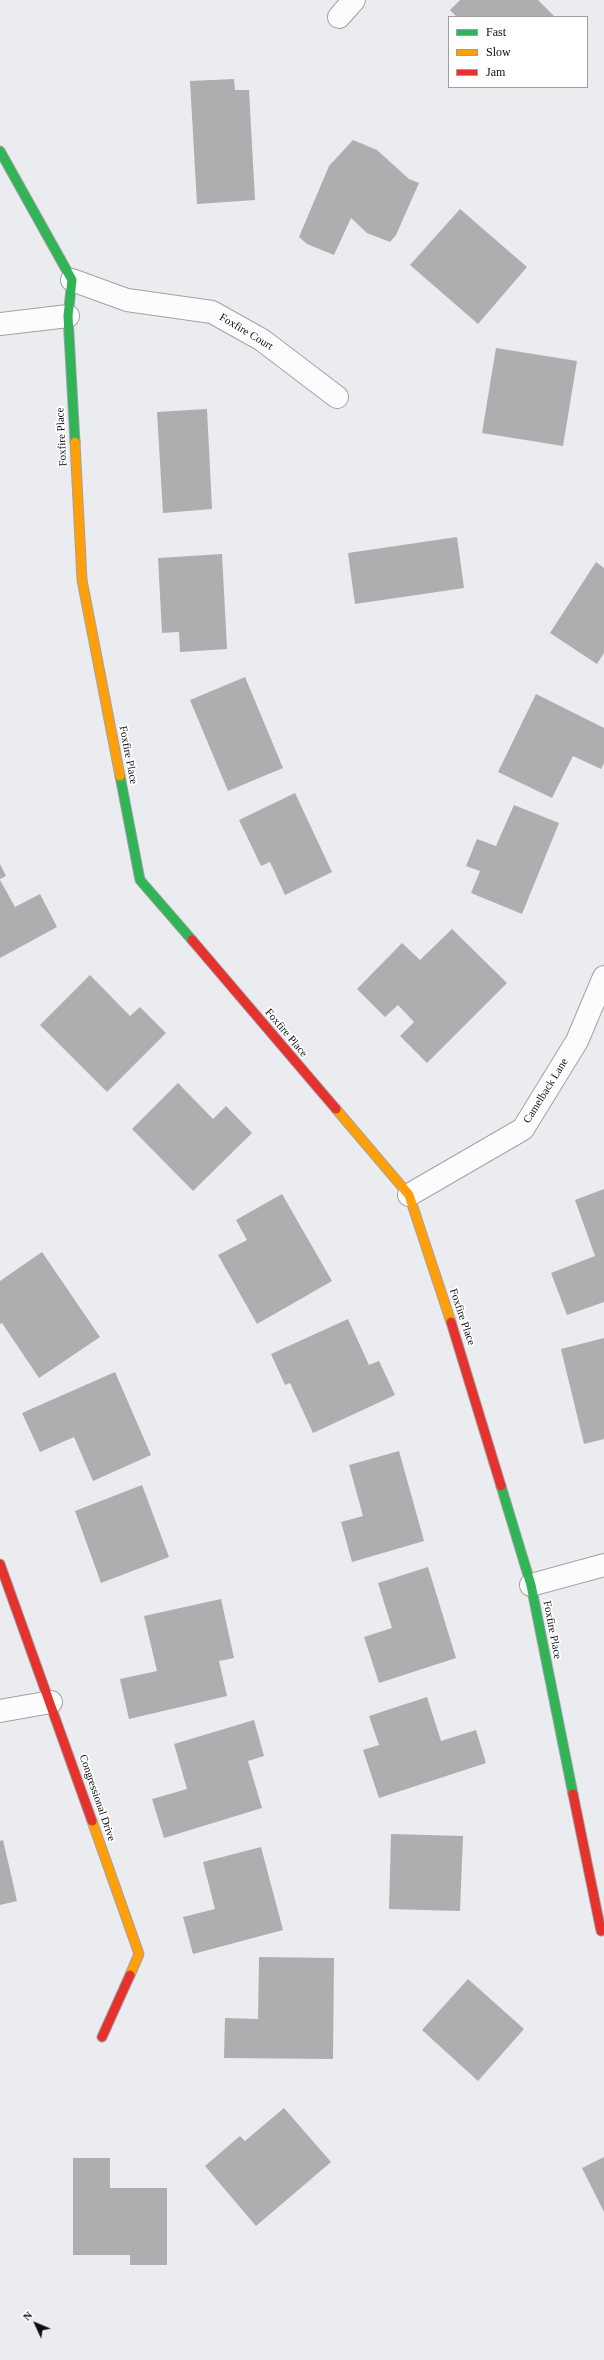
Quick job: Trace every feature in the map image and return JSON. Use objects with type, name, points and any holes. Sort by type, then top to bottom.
[{"type":"street","points":[[339,17],[354,0]]},
{"type":"street","points":[[0,151],[72,280]]},
{"type":"street","name":"Foxfire Place","points":[[72,280],[68,316],[82,580],[140,880],[409,1195],[461,1350],[531,1585],[601,1931]]},
{"type":"street","name":"Foxfire Court","points":[[72,280],[127,300],[212,312],[262,340],[337,397]]},
{"type":"street","points":[[0,324],[68,316]]},
{"type":"street","name":"Camelback Lane","points":[[409,1195],[523,1129],[577,1041],[604,977]]},
{"type":"street","name":"Congressional Drive","points":[[0,1564],[51,1702],[139,1954],[102,2037]]},
{"type":"street","points":[[531,1585],[604,1566]]},
{"type":"street","points":[[0,1711],[51,1702]]},
{"type":"building","points":[[460,0],[538,0],[554,16],[456,16],[450,10]]},
{"type":"building","points":[[234,79],[235,90],[249,90],[255,200],[197,204],[190,81]]},
{"type":"building","points":[[353,140],[377,150],[409,179],[419,183],[396,235],[390,242],[367,233],[351,218],[334,255],[307,244],[299,237],[329,166]]},
{"type":"building","points":[[460,209],[527,267],[478,324],[410,265]]},
{"type":"building","points":[[496,348],[577,361],[563,446],[482,433]]},
{"type":"building","points":[[207,409],[212,509],[163,513],[157,412]]},
{"type":"building","points":[[457,537],[464,588],[355,604],[348,553]]},
{"type":"building","points":[[222,554],[227,649],[180,652],[179,632],[162,633],[158,558]]},
{"type":"building","points":[[596,562],[604,568],[604,653],[597,664],[550,633]]},
{"type":"building","points":[[245,677],[283,768],[228,791],[190,700]]},
{"type":"building","points":[[536,694],[604,728],[604,763],[601,769],[573,756],[552,798],[498,772]]},
{"type":"building","points":[[295,793],[332,872],[285,895],[270,862],[261,866],[239,820]]},
{"type":"building","points":[[514,805],[559,823],[522,914],[471,893],[480,871],[466,866],[477,839],[496,846]]},
{"type":"building","points":[[0,864],[6,876],[0,879]]},
{"type":"building","points":[[0,880],[15,907],[40,894],[57,927],[0,958]]},
{"type":"building","points":[[452,929],[507,983],[427,1063],[400,1036],[414,1022],[398,1005],[385,1017],[357,989],[402,943],[420,960]]},
{"type":"building","points":[[90,975],[130,1016],[140,1007],[166,1033],[107,1092],[40,1025]]},
{"type":"building","points":[[178,1083],[213,1119],[226,1106],[252,1133],[193,1191],[132,1129]]},
{"type":"building","points":[[604,1189],[604,1302],[567,1315],[551,1273],[595,1256],[575,1200]]},
{"type":"building","points":[[282,1194],[332,1281],[257,1324],[218,1255],[247,1240],[236,1220]]},
{"type":"building","points":[[42,1252],[100,1337],[39,1378],[2,1323],[0,1324],[0,1281]]},
{"type":"building","points":[[348,1319],[369,1365],[379,1361],[395,1395],[313,1433],[290,1383],[285,1385],[271,1354]]},
{"type":"building","points":[[604,1338],[604,1439],[584,1444],[561,1349]]},
{"type":"building","points":[[115,1372],[151,1455],[93,1481],[74,1437],[40,1452],[22,1413]]},
{"type":"building","points":[[399,1451],[424,1541],[352,1562],[341,1522],[363,1516],[349,1465]]},
{"type":"building","points":[[142,1485],[169,1557],[101,1583],[75,1511]]},
{"type":"building","points":[[428,1567],[456,1658],[379,1683],[364,1637],[392,1628],[378,1583]]},
{"type":"building","points":[[221,1599],[234,1658],[219,1661],[227,1696],[129,1719],[120,1679],[157,1671],[144,1616]]},
{"type":"building","points":[[427,1697],[441,1741],[476,1730],[486,1763],[379,1798],[363,1750],[379,1745],[369,1716]]},
{"type":"building","points":[[254,1720],[264,1756],[248,1761],[262,1808],[164,1838],[152,1799],[187,1789],[174,1744]]},
{"type":"building","points":[[391,1834],[463,1836],[460,1911],[389,1909]]},
{"type":"building","points":[[3,1840],[17,1901],[0,1905],[0,1841]]},
{"type":"building","points":[[261,1847],[283,1930],[193,1954],[183,1917],[215,1909],[203,1862]]},
{"type":"building","points":[[259,1957],[334,1958],[333,2059],[224,2058],[225,2018],[258,2019]]},
{"type":"building","points":[[468,1979],[524,2029],[478,2081],[422,2030]]},
{"type":"building","points":[[284,2108],[331,2162],[256,2226],[205,2166],[240,2136],[245,2141]]},
{"type":"building","points":[[604,2157],[604,2212],[582,2168]]},
{"type":"building","points":[[73,2158],[110,2158],[110,2188],[167,2188],[167,2265],[130,2265],[130,2255],[73,2255]]},
{"type":"traffic: fast","points":[[0,151],[72,280],[68,316],[75,442]]},
{"type":"traffic: fast","points":[[120,776],[140,880],[192,940]]},
{"type":"traffic: fast","points":[[501,1486],[531,1585],[573,1794]]},
{"type":"traffic: slow","points":[[75,442],[82,580],[120,776]]},
{"type":"traffic: slow","points":[[336,1109],[409,1195],[451,1322]]},
{"type":"traffic: slow","points":[[92,1821],[139,1954],[130,1975]]},
{"type":"traffic: jam","points":[[192,940],[336,1109]]},
{"type":"traffic: jam","points":[[451,1322],[501,1486]]},
{"type":"traffic: jam","points":[[0,1564],[92,1821]]},
{"type":"traffic: jam","points":[[573,1794],[601,1931]]},
{"type":"traffic: jam","points":[[102,2037],[130,1975]]}]
